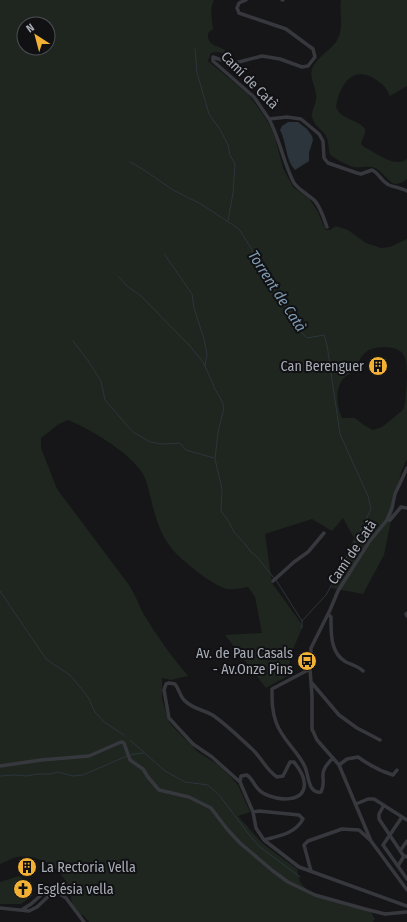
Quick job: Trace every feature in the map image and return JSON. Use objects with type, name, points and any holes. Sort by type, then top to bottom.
[{"type":"street","name":"Camí de Catà","points":[[246,0],[239,4],[237,8],[239,13],[286,29],[313,49],[315,57],[308,66],[302,67],[280,59],[262,56],[235,63],[213,57],[213,61],[254,97],[269,119],[287,117],[301,119],[319,134],[323,141],[324,158],[328,163],[361,174],[372,170],[376,172],[381,180],[407,191]]},
{"type":"street","points":[[269,119],[276,132],[282,155],[290,175],[296,185],[308,194],[316,203],[328,227]]},
{"type":"street","name":"Camí de Catà","points":[[310,669],[311,648],[338,591],[369,542],[387,520],[392,508],[395,494],[407,468]]},
{"type":"street","points":[[387,520],[394,517],[401,507],[407,508]]},
{"type":"street","points":[[273,581],[294,562],[308,552],[324,532]]},
{"type":"street","points":[[328,614],[331,617],[332,643],[338,655],[347,663],[358,666],[363,671]]},
{"type":"street","points":[[333,758],[326,765],[322,773],[323,788],[321,792],[314,792],[305,766],[280,733],[272,710],[272,689],[310,669],[312,729],[317,740],[333,758],[339,765],[371,841]]},
{"type":"street","points":[[311,682],[339,715],[357,728],[380,740]]},
{"type":"street","points":[[240,782],[241,776],[247,775],[250,777],[258,790],[280,800],[290,799],[299,795],[302,791],[304,782],[300,769],[294,762],[288,763],[283,776],[277,777],[273,775],[256,753],[228,727],[214,716],[188,704],[183,699],[175,684],[166,684],[164,690],[168,713],[172,721],[194,744],[212,757],[240,782],[253,812],[256,828],[264,840],[299,867],[407,906]]},
{"type":"street","points":[[0,766],[42,760],[89,756],[120,742],[124,743],[130,760],[143,769],[159,790],[189,797],[211,808],[227,829],[252,854],[273,872],[300,889],[315,895],[380,913],[407,912]]},
{"type":"street","points":[[339,765],[347,759],[358,757],[389,774],[393,775],[397,770]]},
{"type":"street","points":[[356,804],[368,799],[374,799],[407,820]]},
{"type":"street","points":[[384,805],[378,814],[379,819],[400,851],[406,857],[398,866]]},
{"type":"street","points":[[253,812],[260,811],[292,816],[299,815],[303,819],[299,825],[284,835],[264,840]]},
{"type":"street","points":[[402,817],[384,844],[407,879]]},
{"type":"street","points":[[311,872],[304,845],[308,841],[342,829],[359,830],[371,841],[407,890]]},
{"type":"street","points":[[400,851],[406,843]]},
{"type":"street","points":[[0,908],[29,911],[37,907],[53,892],[57,892],[66,898],[84,922]]},
{"type":"street","points":[[20,910],[26,908],[40,896]]},
{"type":"shaded area","points":[[0,0],[214,0],[211,11],[213,29],[208,33],[208,37],[211,43],[225,50],[226,54],[218,52],[211,53],[208,61],[248,94],[262,113],[273,130],[283,168],[293,187],[309,198],[318,212],[326,230],[330,230],[336,226],[348,230],[366,243],[381,248],[390,247],[407,239],[407,372],[405,358],[400,351],[385,347],[369,350],[361,358],[352,373],[341,382],[337,398],[342,418],[355,418],[373,430],[382,427],[403,410],[407,379],[407,459],[401,472],[384,555],[363,594],[331,588],[354,538],[343,518],[332,531],[312,519],[265,534],[272,583],[303,626],[290,656],[289,675],[266,688],[225,635],[262,633],[255,597],[248,587],[227,589],[221,587],[206,578],[176,554],[165,538],[160,527],[145,477],[135,463],[108,441],[68,420],[59,424],[41,438],[41,448],[57,489],[129,585],[153,629],[188,676],[171,680],[162,678],[162,699],[169,722],[198,752],[217,764],[238,785],[250,812],[238,816],[262,843],[297,869],[300,882],[307,890],[316,896],[371,912],[375,919],[373,922],[89,922],[84,916],[73,911],[70,892],[66,881],[56,869],[42,860],[26,857],[15,858],[0,864]]},
{"type":"shaded area","points":[[341,0],[407,0],[407,86],[390,96],[386,88],[375,79],[359,74],[347,81],[342,88],[336,107],[342,115],[358,123],[365,129],[361,144],[364,147],[391,161],[402,162],[407,159],[407,179],[401,183],[392,183],[377,169],[372,167],[354,167],[334,158],[330,154],[326,136],[316,124],[312,116],[316,92],[311,72],[319,58],[336,42],[339,37],[341,27]]},
{"type":"shaded area","points":[[288,122],[298,122],[307,129],[313,140],[309,153],[309,161],[295,170],[289,161],[280,130],[282,126]]},
{"type":"shaded area","points":[[19,876],[29,883],[29,890],[33,895],[21,904],[0,904],[0,882]]},
{"type":"waterway","points":[[195,49],[197,73],[209,114],[221,131],[235,164],[233,193],[228,221]]},
{"type":"waterway","name":"Torrent de Catà","points":[[130,162],[173,190],[201,204],[239,229],[251,248],[263,275],[292,316],[299,330],[307,338],[324,335],[327,345],[340,434],[368,496],[371,509],[326,595],[302,621],[302,628]]},
{"type":"waterway","points":[[165,255],[192,294],[194,308],[207,354],[205,366]]},
{"type":"waterway","points":[[119,277],[128,287],[140,295],[189,345],[203,362],[224,408],[218,432],[215,459],[222,489],[221,511],[234,532],[274,578]]},
{"type":"waterway","points":[[73,341],[101,381],[105,400],[133,432],[150,442],[162,444],[180,443],[186,450],[214,458]]},
{"type":"waterway","points":[[276,580],[302,621]]},
{"type":"waterway","points":[[0,591],[46,659],[71,676],[88,697],[95,712],[104,722],[124,735]]},
{"type":"waterway","points":[[130,740],[165,771],[185,782],[208,785],[220,796],[260,847],[300,877]]},
{"type":"waterway","points":[[0,776],[26,776],[58,772],[73,776],[83,775],[127,756],[144,753]]},
{"type":"place","name":"Can Berenguer","points":[[378,366]]},
{"type":"place","name":"Av. de Pau Casals - Av.Onze Pins","points":[[307,661]]},
{"type":"place","name":"La Rectoria Vella","points":[[27,867]]},
{"type":"place","name":"Església vella","points":[[23,889]]}]
